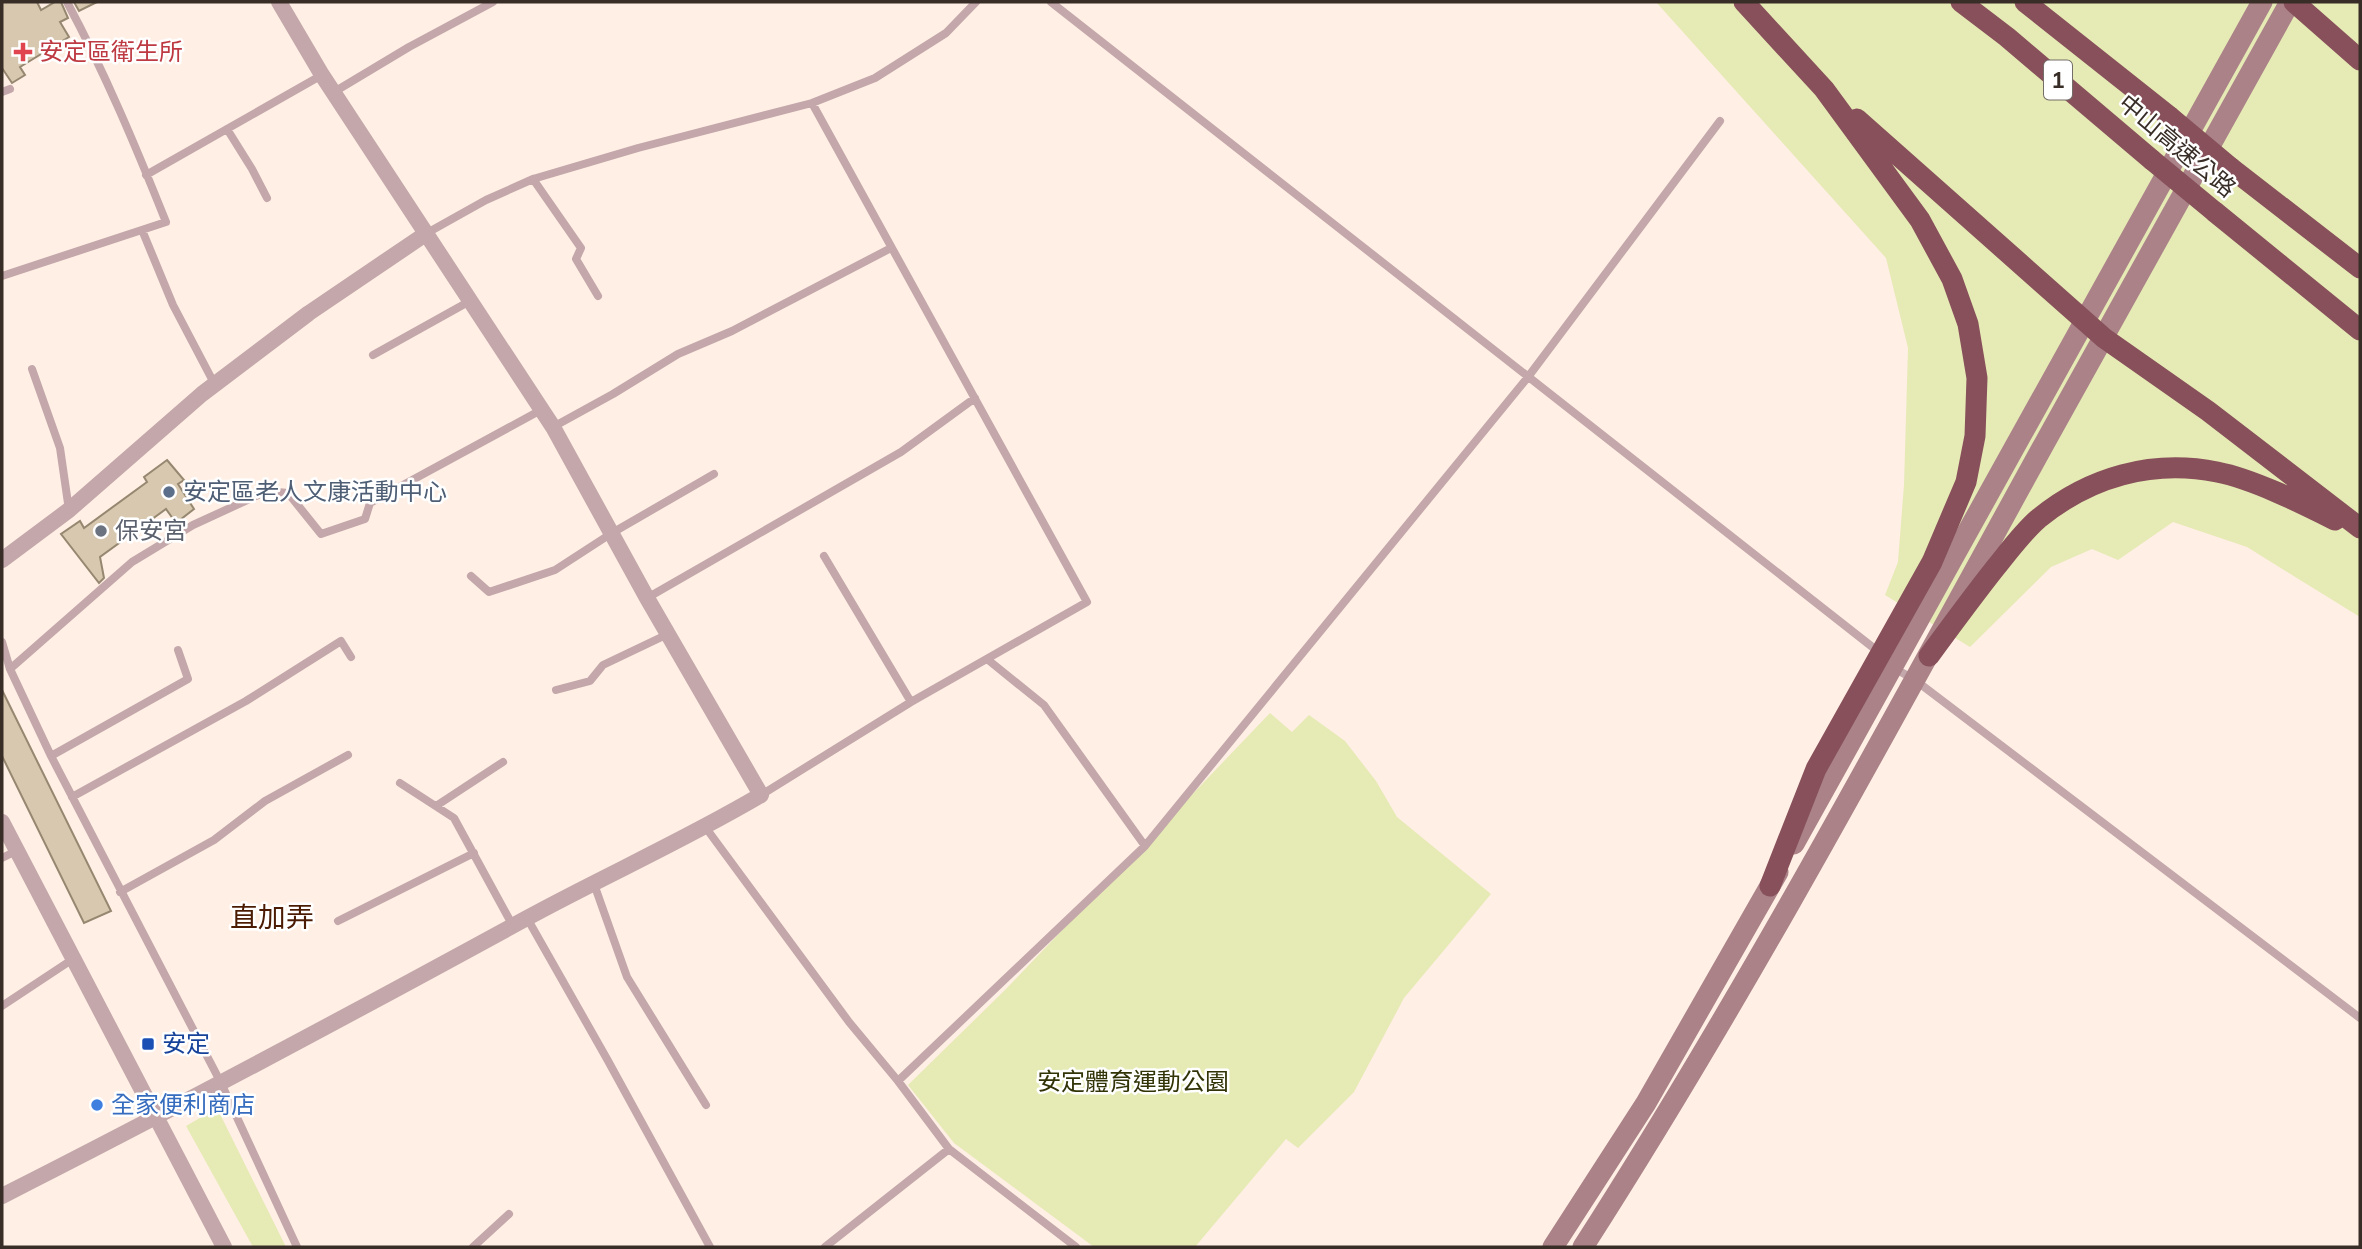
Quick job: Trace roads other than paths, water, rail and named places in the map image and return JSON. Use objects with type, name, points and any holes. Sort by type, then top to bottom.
[{"type":"highway","points":[[1744,2],[1824,89],[2085,322],[2208,411],[2360,530]]},
{"type":"highway","name":"中山高速公路","points":[[1961,2],[2007,37],[2360,330]]},
{"type":"highway","name":"中山高速公路","points":[[2025,2],[2360,268]]},
{"type":"highway","points":[[2292,2],[2360,60]]},
{"type":"highway","points":[[1770,886],[1816,769],[1886,660],[1932,562],[1966,482],[1975,436],[1977,378],[1968,324],[1952,279],[1920,220],[1824,89]]},
{"type":"highway","points":[[1929,656],[1984,582],[2036,520],[2068,496],[2099,481],[2137,471],[2183,467],[2220,472],[2360,530]]},
{"type":"main road","points":[[1886,660],[2085,322],[2262,2]]},
{"type":"main road","points":[[1583,1247],[1670,1108],[1772,934],[2292,2]]},
{"type":"main road","points":[[1553,1247],[1646,1103],[1770,886]]},
{"type":"street","points":[[2,1196],[156,1118],[520,922],[706,828],[761,795],[553,427],[322,75],[279,2]]},
{"type":"street","points":[[2,561],[69,510],[215,385],[309,313],[427,233]]},
{"type":"street","points":[[2,822],[9,854],[73,959],[224,1247]]},
{"type":"lane","points":[[2,276],[166,222],[87,40],[67,2]]},
{"type":"lane","points":[[334,92],[409,47],[493,2]]},
{"type":"lane","points":[[427,233],[486,200],[533,179],[638,148],[812,103],[875,78],[946,33],[976,2]]},
{"type":"lane","points":[[1051,2],[1886,660],[2360,1018]]},
{"type":"lane","points":[[146,175],[322,75]]},
{"type":"lane","points":[[761,795],[911,702],[1087,602],[812,103]]},
{"type":"lane","points":[[898,1081],[1146,846],[1528,377],[1720,121]]},
{"type":"lane","points":[[227,129],[267,198]]},
{"type":"lane","points":[[533,179],[581,247],[576,259],[598,296]]},
{"type":"lane","points":[[142,230],[173,305],[215,385]]},
{"type":"lane","points":[[553,427],[678,354],[732,331],[891,248]]},
{"type":"lane","points":[[373,355],[470,301]]},
{"type":"lane","points":[[32,369],[60,448],[69,510]]},
{"type":"lane","points":[[648,598],[901,452],[975,398]]},
{"type":"lane","points":[[10,669],[132,562],[193,525],[267,491],[288,494],[321,534],[365,519],[370,503],[541,410]]},
{"type":"lane","points":[[471,576],[489,592],[555,570],[713,474]]},
{"type":"lane","points":[[824,556],[911,702]]},
{"type":"lane","points":[[556,690],[590,681],[603,665],[668,634]]},
{"type":"lane","points":[[72,797],[246,701],[341,641],[351,657]]},
{"type":"lane","points":[[2,642],[10,669],[51,756],[221,1083],[297,1247]]},
{"type":"lane","points":[[51,756],[188,679],[178,650]]},
{"type":"lane","points":[[987,659],[1044,705],[1146,846]]},
{"type":"lane","points":[[120,892],[214,840],[265,801],[348,755]]},
{"type":"lane","points":[[436,806],[503,762]]},
{"type":"lane","points":[[400,783],[454,817],[474,853],[520,922],[710,1247]]},
{"type":"lane","points":[[706,828],[948,1149],[1076,1247]]},
{"type":"lane","points":[[338,921],[474,853]]},
{"type":"lane","points":[[594,884],[627,977],[706,1105]]},
{"type":"lane","points":[[2,1006],[73,959]]},
{"type":"lane","points":[[825,1247],[948,1149]]},
{"type":"lane","points":[[473,1247],[509,1214]]},
{"type":"place","name":"安定區衛生所","points":[[23,52]]},
{"type":"place","name":"安定區老人文康活動中心","points":[[169,492]]},
{"type":"place","name":"保安宮","points":[[101,531]]},
{"type":"place","name":"安定","points":[[148,1044]]},
{"type":"place","name":"全家便利商店","points":[[97,1105]]},
{"type":"district","name":"直加弄","points":[[272,917]]},
{"type":"park label","name":"安定體育運動公園","points":[[1133,1082]]}]
